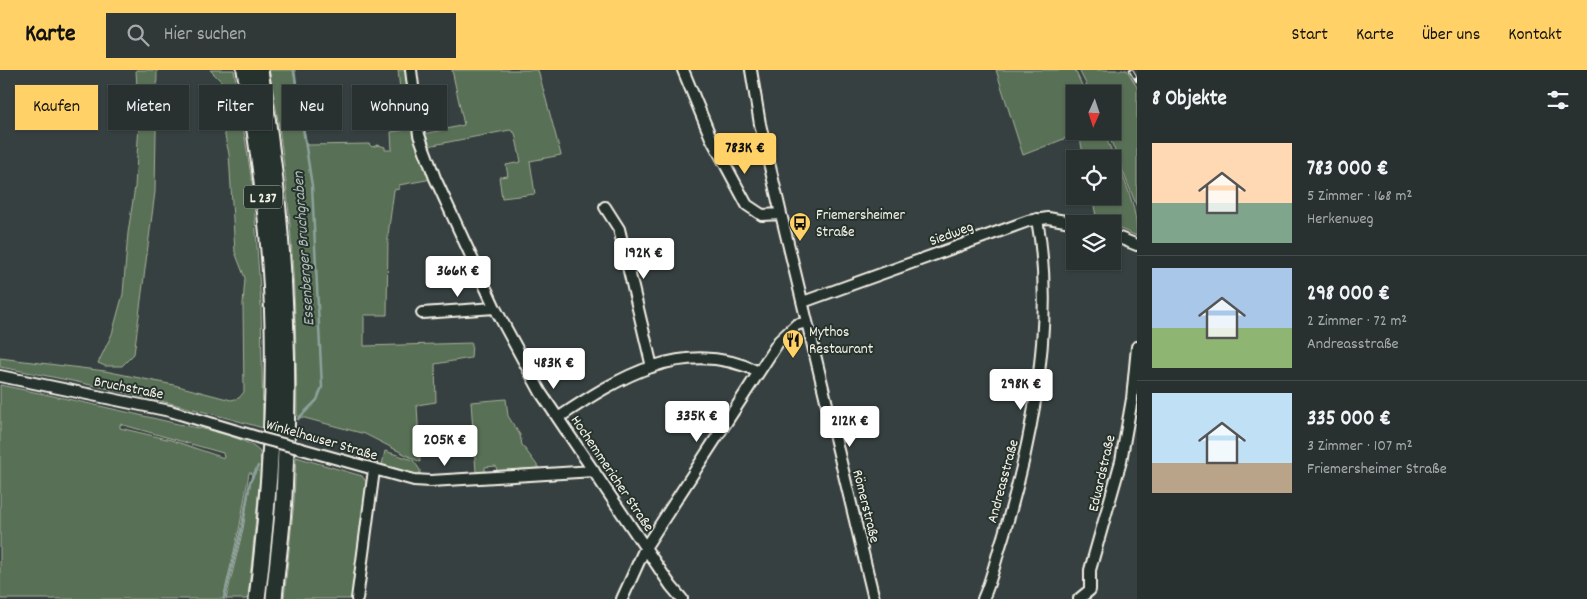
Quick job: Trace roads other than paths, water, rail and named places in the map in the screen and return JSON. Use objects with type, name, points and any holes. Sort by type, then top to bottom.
[{"type":"highway","name":"L 237","points":[[245,70],[265,207],[273,324],[270,463],[257,599]]},
{"type":"highway","name":"L 237","points":[[260,70],[278,196],[287,351],[284,499],[274,599]]},
{"type":"street","name":"Hochemmericher Straße","points":[[411,70],[419,135],[435,178],[495,308],[529,372],[558,418],[645,548],[682,599]]},
{"type":"street","points":[[683,70],[711,138],[751,210],[762,215],[781,214]]},
{"type":"street","name":"Römerstraße","points":[[751,70],[760,124],[874,599]]},
{"type":"street","points":[[605,207],[619,229],[652,366]]},
{"type":"street","name":"Siedweg","points":[[803,302],[1038,219],[1066,220]]},
{"type":"street","name":"Andreasstraße","points":[[983,599],[1020,476],[1036,395],[1043,308],[1038,219]]},
{"type":"street","points":[[1121,239],[1137,245]]},
{"type":"street","points":[[422,313],[495,308]]},
{"type":"street","points":[[622,599],[645,548],[759,372],[785,335],[796,325],[807,322]]},
{"type":"street","name":"Eduardstraße","points":[[1079,599],[1090,590],[1090,570],[1121,461],[1132,399],[1137,347]]},
{"type":"street","points":[[558,418],[606,387],[652,366],[679,360],[710,357],[744,364],[759,372]]},
{"type":"street","name":"Bruchstraße","points":[[0,376],[170,411],[255,436]]},
{"type":"street","name":"Winkelhauser Straße","points":[[255,436],[414,480],[431,481],[594,471]]},
{"type":"street","points":[[357,599],[374,470]]},
{"type":"waterway","name":"Essenberger Bruchgraben","points":[[294,70],[312,186],[322,387],[317,400],[298,419]]},
{"type":"waterway","name":"Essenberger Bruchgraben","points":[[224,599],[242,526],[250,482],[258,466]]},
{"type":"railway","points":[[1131,70],[1137,80]]},
{"type":"place","name":"Friemersheimer Straße","points":[[800,242]]},
{"type":"place","name":"Mythos Restaurant","points":[[793,359]]}]
